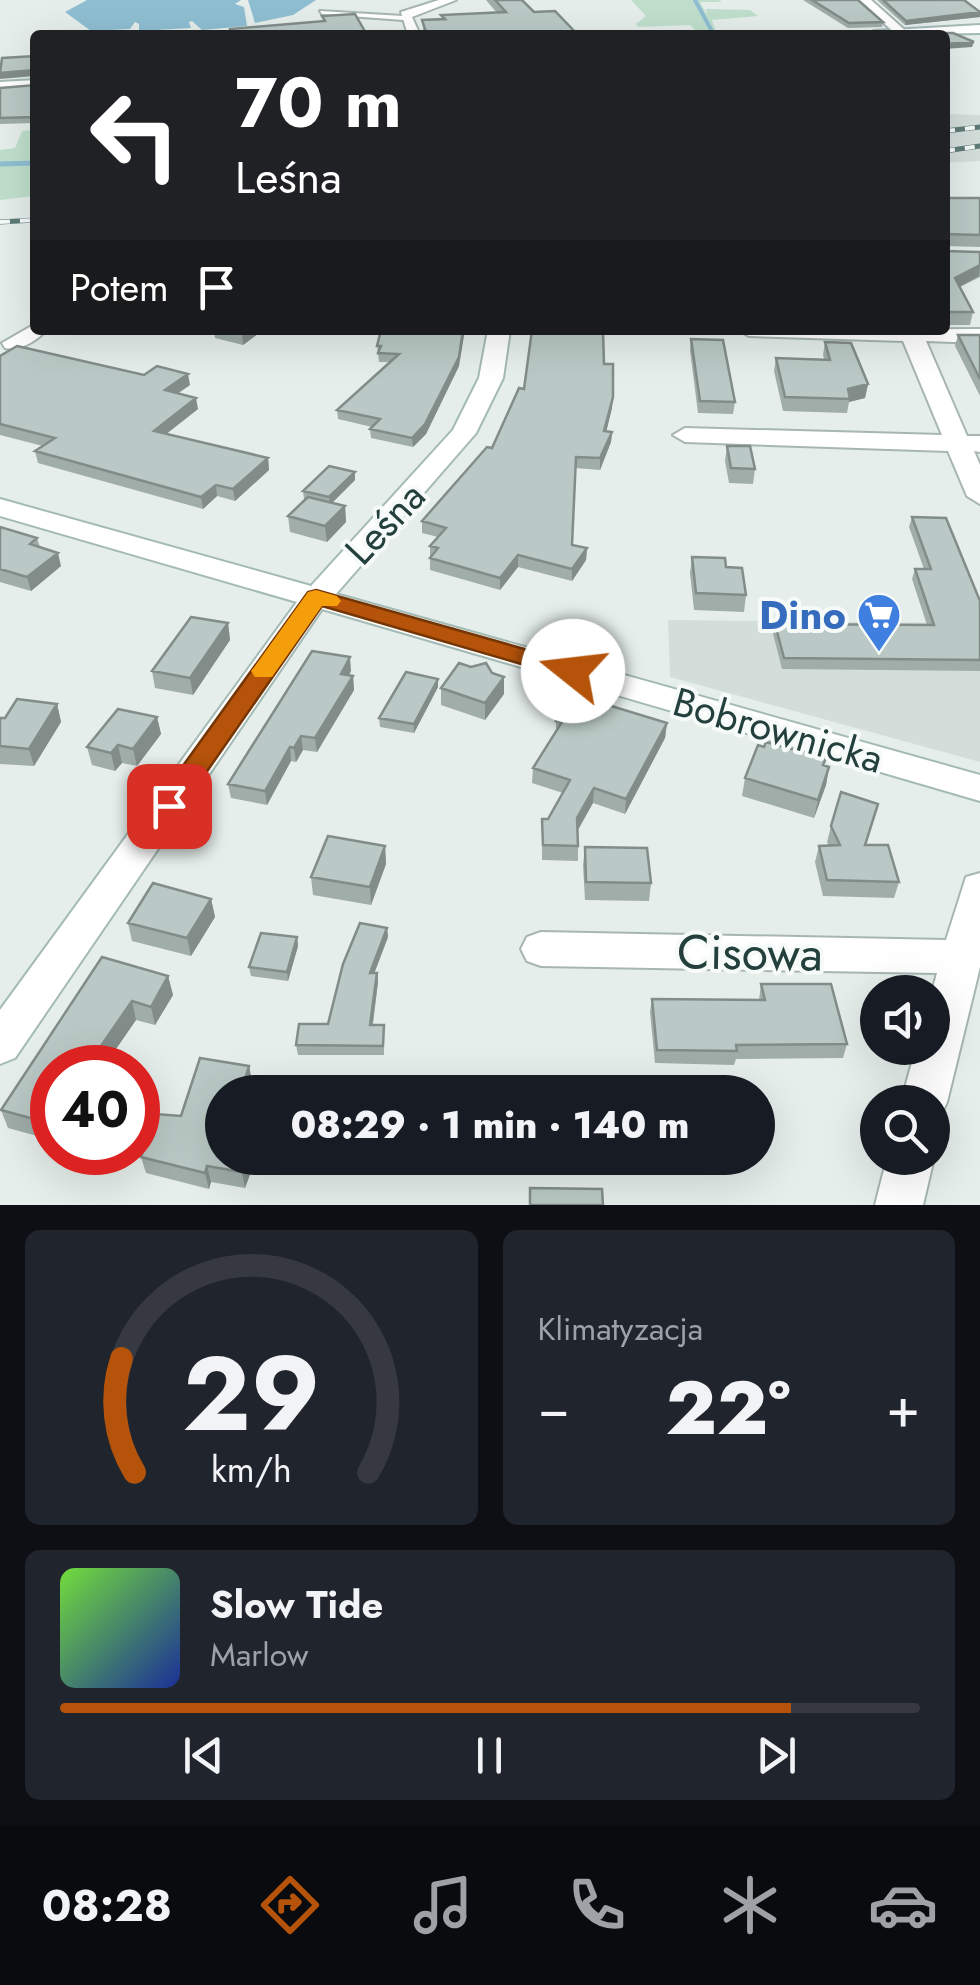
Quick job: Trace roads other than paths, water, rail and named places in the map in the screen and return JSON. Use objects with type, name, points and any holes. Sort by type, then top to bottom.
[{"type":"street","points":[[411,30],[403,18],[410,12],[450,0]]},
{"type":"street","points":[[864,0],[898,30]]},
{"type":"street","points":[[950,31],[980,29]]},
{"type":"street","points":[[0,86],[30,84]]},
{"type":"street","points":[[13,343],[30,333]]},
{"type":"street","points":[[950,334],[980,336]]},
{"type":"street","name":"Leśna","points":[[0,1046],[316,597],[464,434],[490,378],[498,335]]},
{"type":"street","points":[[913,335],[969,444],[980,496]]},
{"type":"street","points":[[685,435],[969,444]]},
{"type":"street","name":"Bobrownicka","points":[[0,507],[980,788]]},
{"type":"street","points":[[928,1085],[980,888]]},
{"type":"street","name":"Cisowa","points":[[541,949],[959,957]]},
{"type":"street","points":[[899,1205],[906,1175]]},
{"type":"lane","points":[[322,12],[357,10],[403,18]]},
{"type":"water","points":[[87,0],[241,0],[235,4],[244,7],[247,26],[202,30],[192,21],[191,28],[139,30],[135,22],[130,29],[90,30],[65,12]]},
{"type":"water","points":[[248,0],[316,0],[293,15],[255,23]]},
{"type":"waterway","points":[[695,0],[711,30]]},
{"type":"waterway","points":[[0,164],[30,163]]},
{"type":"railway","points":[[950,130],[980,127]]},
{"type":"railway","points":[[950,150],[980,146]]},
{"type":"railway","points":[[0,222],[30,220]]},
{"type":"place","name":"Dino","points":[[879,653]]}]
